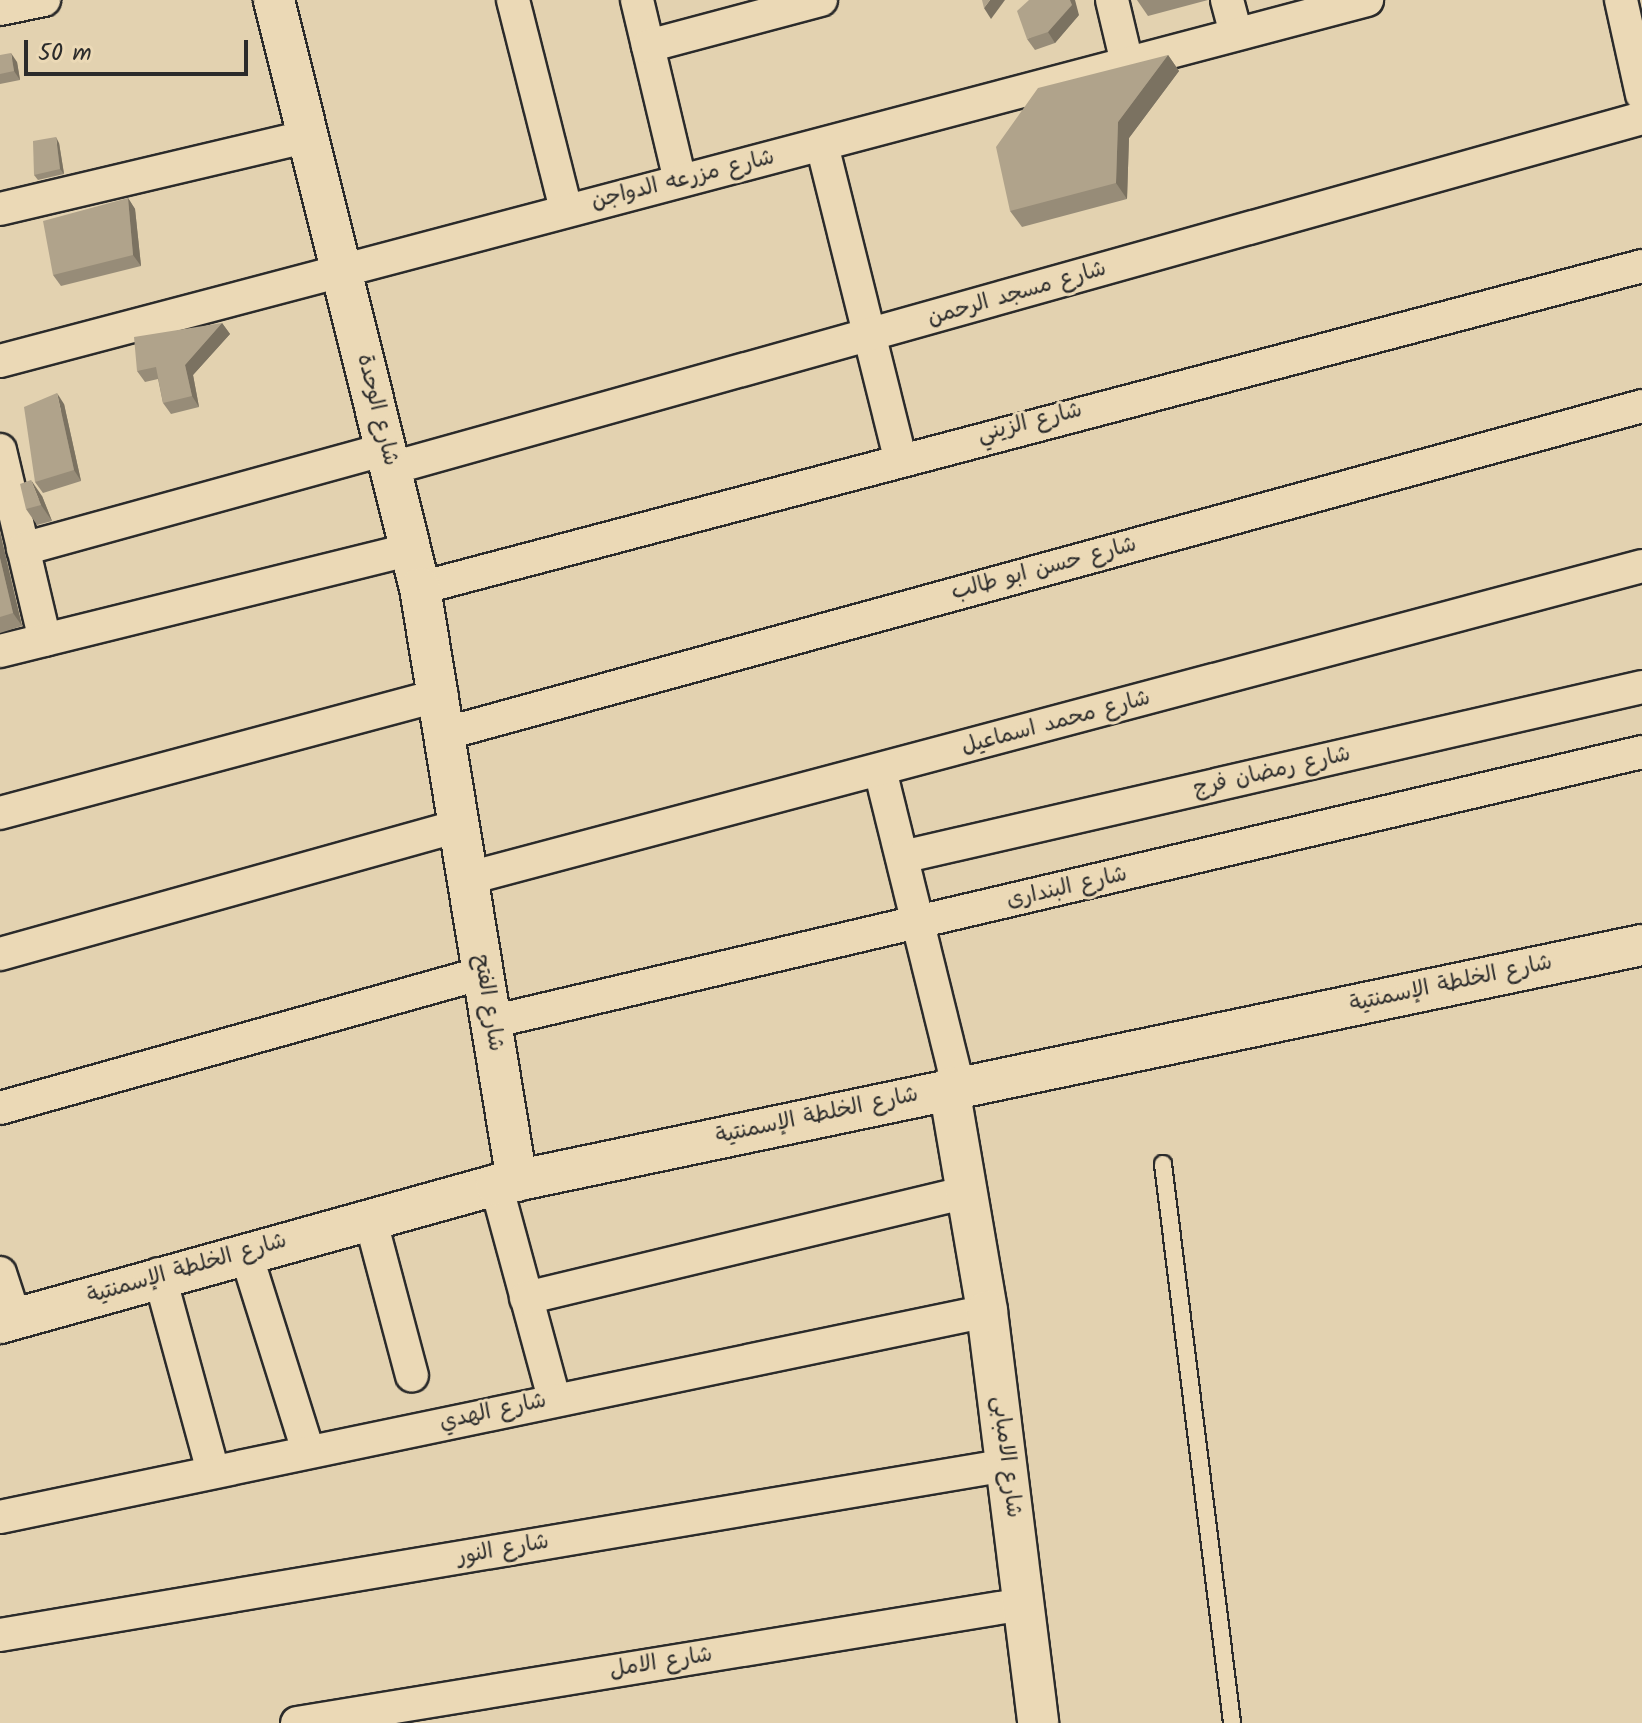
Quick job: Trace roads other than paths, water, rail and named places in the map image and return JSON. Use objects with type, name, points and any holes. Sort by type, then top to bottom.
[{"type":"street","points":[[0,9],[44,0]]},
{"type":"street","name":"شارع الوحدة","points":[[274,0],[420,588],[461,825]]},
{"type":"street","points":[[513,0],[566,210]]},
{"type":"street","points":[[637,0],[680,180]]},
{"type":"street","points":[[648,46],[821,0]]},
{"type":"street","points":[[1112,0],[1127,63]]},
{"type":"street","points":[[1227,0],[1236,34]]},
{"type":"street","name":"شارع مزرعه الدواجن","points":[[0,361],[822,145],[1236,34],[1332,4],[1367,0]]},
{"type":"street","points":[[1621,0],[1642,95]]},
{"type":"street","name":"شارع مسجد الرحمن","points":[[23,549],[870,336],[1642,118]]},
{"type":"street","points":[[0,209],[308,136]]},
{"type":"street","points":[[822,145],[900,457]]},
{"type":"street","name":"شارع الزيني","points":[[420,588],[900,457],[1642,266]]},
{"type":"street","name":"شارع حسن ابو طالب","points":[[0,813],[444,714],[1642,406]]},
{"type":"street","points":[[0,450],[45,640]]},
{"type":"street","points":[[0,651],[411,549]]},
{"type":"street","name":"شارع محمد اسماعيل","points":[[469,878],[1642,566]]},
{"type":"street","name":"شارع رمضان فرج","points":[[902,857],[1642,687]]},
{"type":"street","name":"شارع البندارى","points":[[491,1022],[1642,752]]},
{"type":"street","points":[[880,770],[918,924],[953,1087]]},
{"type":"street","points":[[0,954],[461,825]]},
{"type":"street","name":"شارع الفتح","points":[[461,825],[491,1022],[506,1183]]},
{"type":"street","name":"شارع الخلطة الإسمنتية","points":[[8,1321],[159,1274],[506,1183],[1642,945]]},
{"type":"street","points":[[0,1108],[483,973]]},
{"type":"street","name":"شارع الامبابى","points":[[953,1087],[987,1311],[1038,1723]]},
{"type":"street","points":[[506,1183],[526,1298],[554,1399]]},
{"type":"street","points":[[526,1298],[967,1192]]},
{"type":"street","points":[[370,1218],[412,1376]]},
{"type":"street","points":[[245,1251],[308,1451]]},
{"type":"street","points":[[0,1273],[8,1321]]},
{"type":"street","points":[[159,1274],[213,1472]]},
{"type":"street","name":"شارع الهدي","points":[[0,1517],[987,1311]]},
{"type":"street","name":"شارع النور","points":[[0,1635],[1007,1465]]},
{"type":"street","name":"شارع الامل","points":[[297,1723],[1024,1604]]},
{"type":"lane","points":[[1163,1164],[1232,1723]]}]
